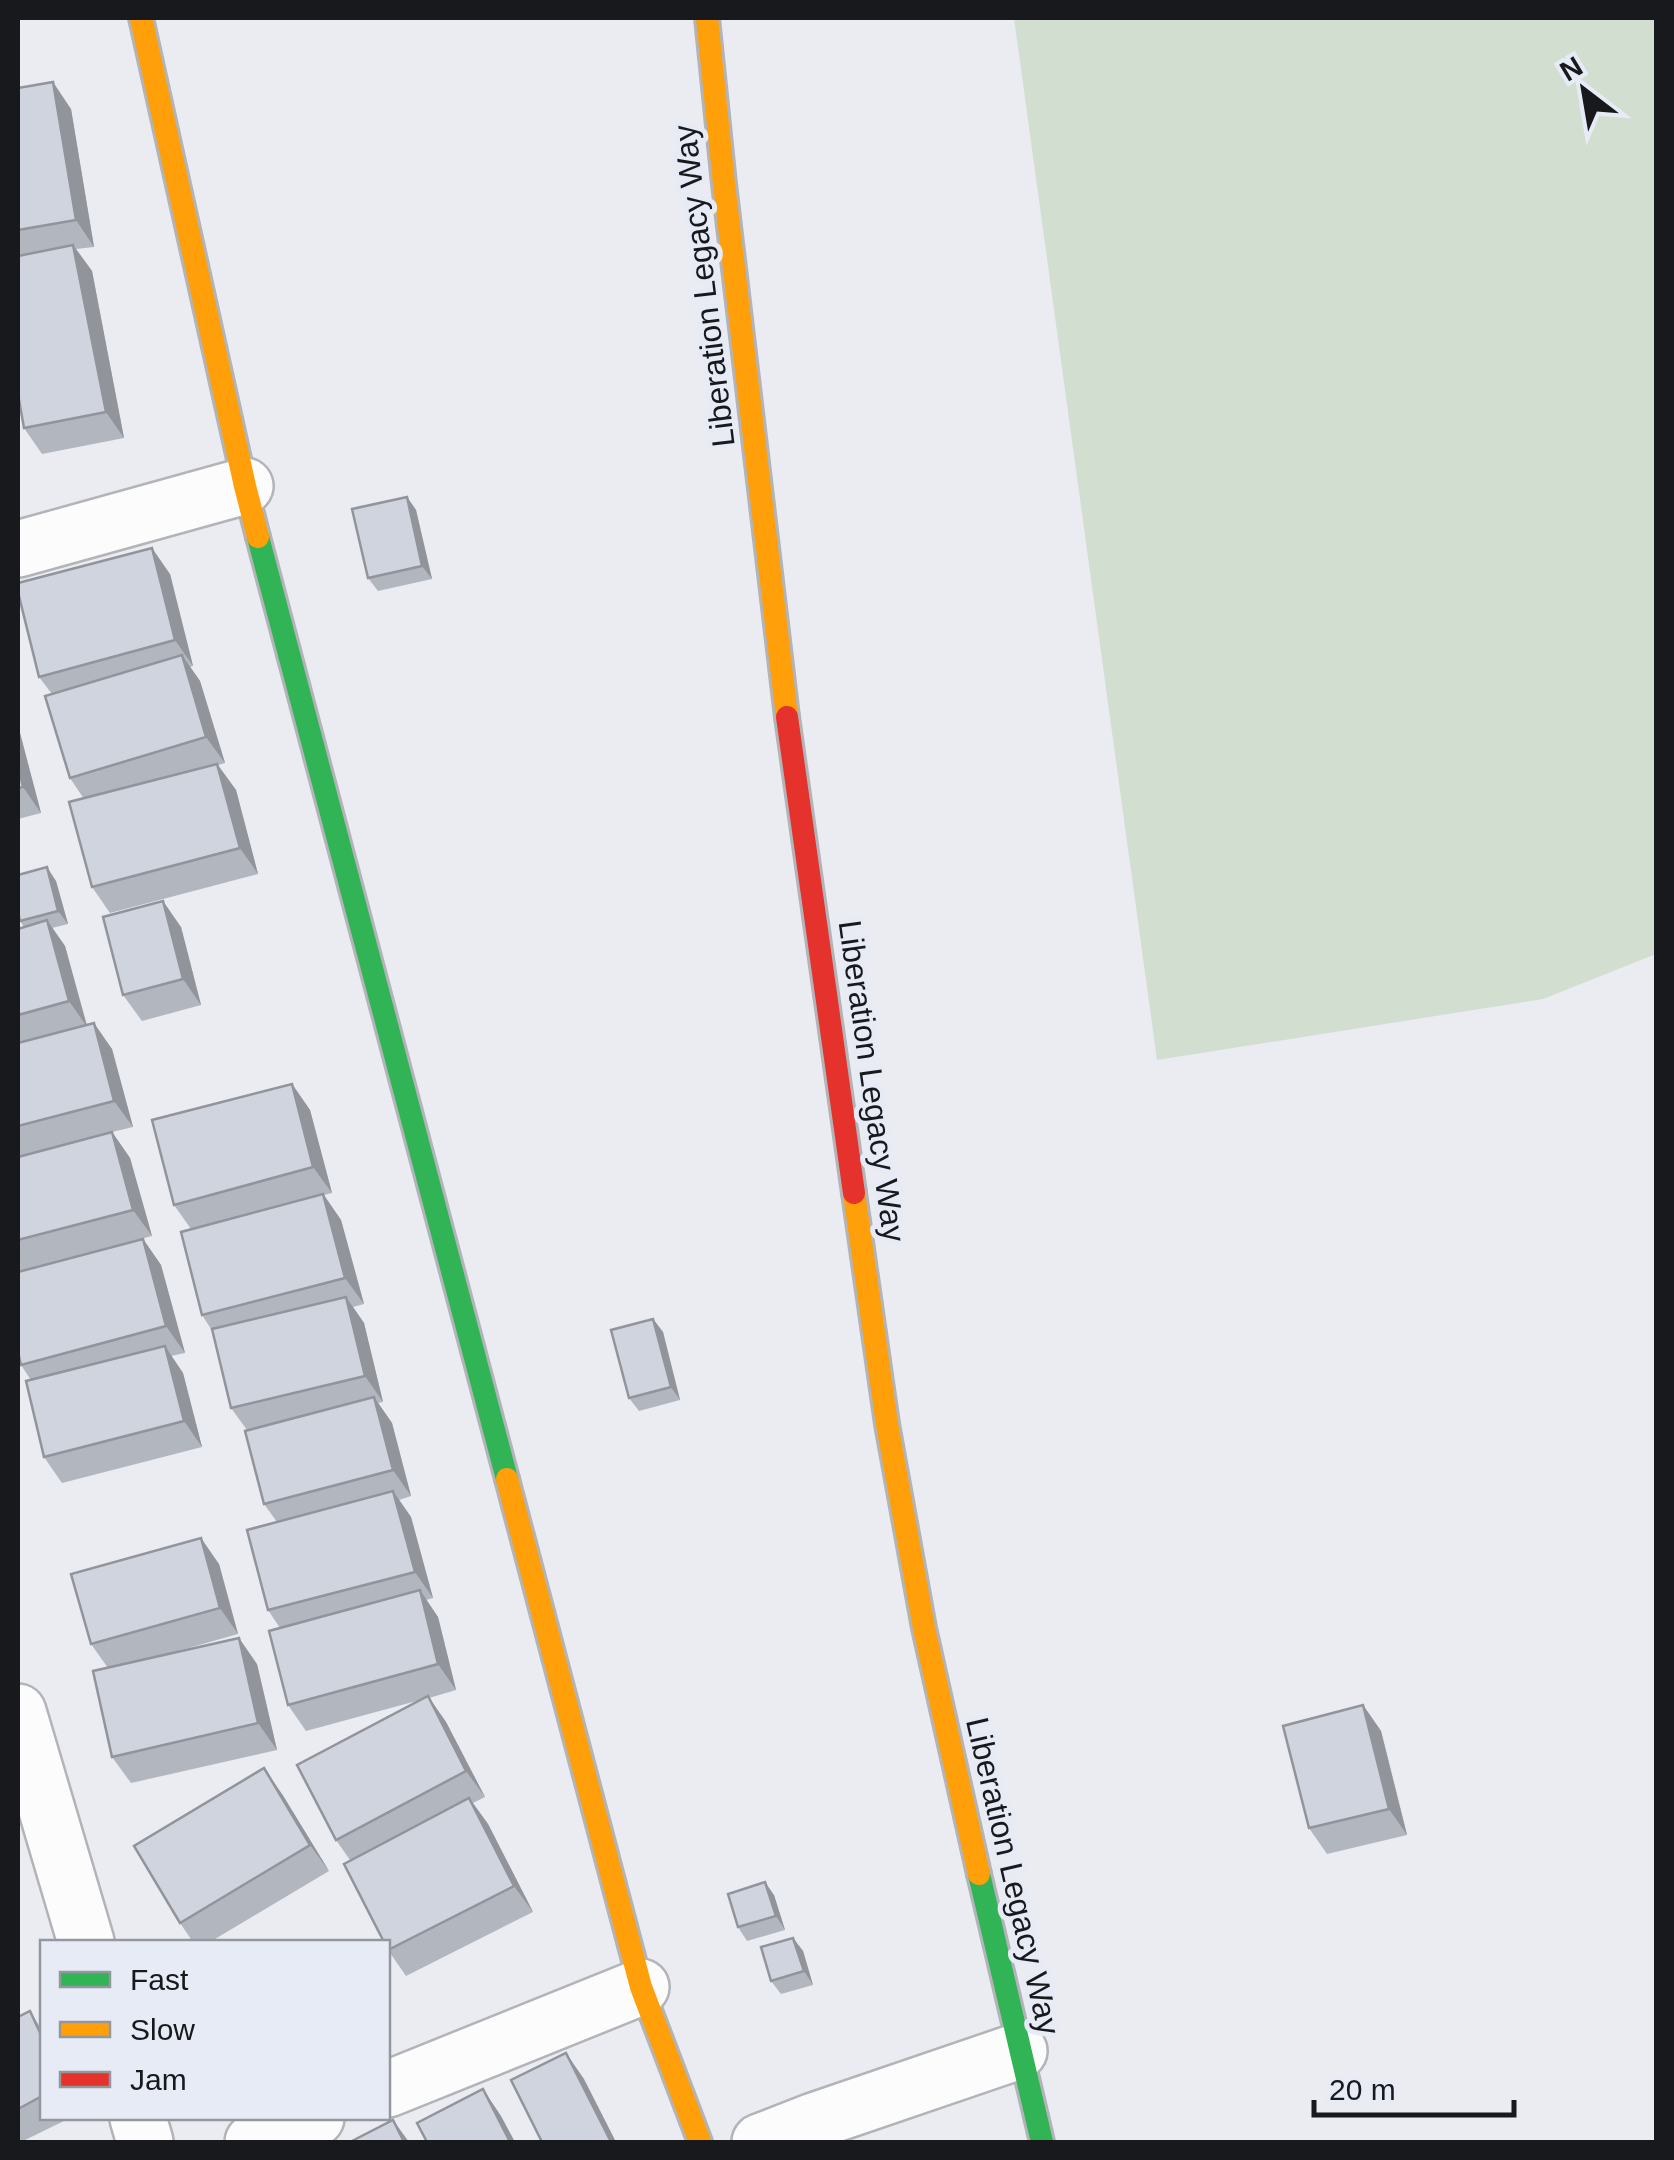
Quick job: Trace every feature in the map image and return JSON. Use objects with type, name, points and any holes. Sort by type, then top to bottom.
[{"type":"street","points":[[141,18],[245,486],[641,1987],[700,2142]]},
{"type":"street","name":"Liberation Legacy Way","points":[[707,18],[784,694],[888,1424],[924,1628],[1042,2142]]},
{"type":"street","points":[[18,549],[245,486]]},
{"type":"street","points":[[18,1712],[85,1940]]},
{"type":"street","points":[[390,2087],[641,1987]]},
{"type":"street","points":[[760,2142],[1019,2051]]},
{"type":"street","points":[[254,2142],[311,2120]]},
{"type":"green space","points":[[1014,18],[1656,18],[1656,954],[1543,999],[1157,1060]]},
{"type":"building","points":[[53,82],[76,220],[18,230],[18,88]]},
{"type":"building","points":[[73,245],[106,412],[24,428],[18,394],[18,256]]},
{"type":"building","points":[[407,497],[422,566],[368,578],[352,509]]},
{"type":"building","points":[[152,548],[175,640],[39,677],[18,583]]},
{"type":"building","points":[[182,655],[206,737],[70,778],[45,696]]},
{"type":"building","points":[[217,764],[240,848],[92,887],[69,802]]},
{"type":"building","points":[[47,867],[58,911],[20,921],[18,875]]},
{"type":"building","points":[[163,901],[183,979],[123,995],[103,917]]},
{"type":"building","points":[[47,920],[69,1001],[18,1015],[18,929]]},
{"type":"building","points":[[94,1023],[114,1101],[18,1126],[18,1043]]},
{"type":"building","points":[[292,1084],[313,1167],[174,1205],[152,1120]]},
{"type":"building","points":[[112,1132],[133,1210],[18,1240],[18,1157]]},
{"type":"building","points":[[323,1194],[345,1278],[202,1315],[181,1232]]},
{"type":"building","points":[[143,1239],[166,1326],[21,1365],[18,1272]]},
{"type":"building","points":[[346,1297],[365,1376],[231,1408],[212,1329]]},
{"type":"building","points":[[653,1319],[671,1387],[629,1398],[611,1330]]},
{"type":"building","points":[[165,1346],[184,1421],[44,1457],[26,1381]]},
{"type":"building","points":[[374,1397],[393,1470],[264,1504],[245,1431]]},
{"type":"building","points":[[393,1491],[415,1572],[268,1610],[247,1530]]},
{"type":"building","points":[[201,1538],[220,1608],[91,1644],[71,1574]]},
{"type":"building","points":[[420,1590],[438,1664],[288,1705],[269,1631]]},
{"type":"building","points":[[239,1638],[258,1723],[112,1757],[93,1671]]},
{"type":"building","points":[[428,1696],[466,1771],[336,1840],[297,1765]]},
{"type":"building","points":[[1363,1705],[1389,1809],[1309,1828],[1283,1726]]},
{"type":"building","points":[[264,1768],[310,1845],[180,1923],[134,1846]]},
{"type":"building","points":[[469,1798],[514,1886],[390,1949],[390,1940],[383,1940],[344,1864]]},
{"type":"building","points":[[765,1882],[776,1916],[738,1927],[728,1894]]},
{"type":"building","points":[[793,1938],[804,1971],[771,1981],[761,1947]]},
{"type":"building","points":[[30,2011],[40,2033],[40,2097],[18,2109],[18,2017]]},
{"type":"building","points":[[566,2053],[611,2142],[542,2142],[511,2080]]},
{"type":"building","points":[[483,2089],[510,2142],[427,2142],[417,2123]]},
{"type":"building","points":[[393,2120],[404,2142],[350,2142]]},
{"type":"traffic: fast","points":[[258,537],[507,1479]]},
{"type":"traffic: fast","points":[[979,1874],[1042,2142]]},
{"type":"traffic: slow","points":[[141,18],[258,537]]},
{"type":"traffic: slow","points":[[707,18],[787,717]]},
{"type":"traffic: slow","points":[[854,1193],[887,1424],[924,1628],[979,1874]]},
{"type":"traffic: slow","points":[[507,1479],[641,1987],[700,2142]]},
{"type":"traffic: jam","points":[[787,717],[854,1193]]}]
